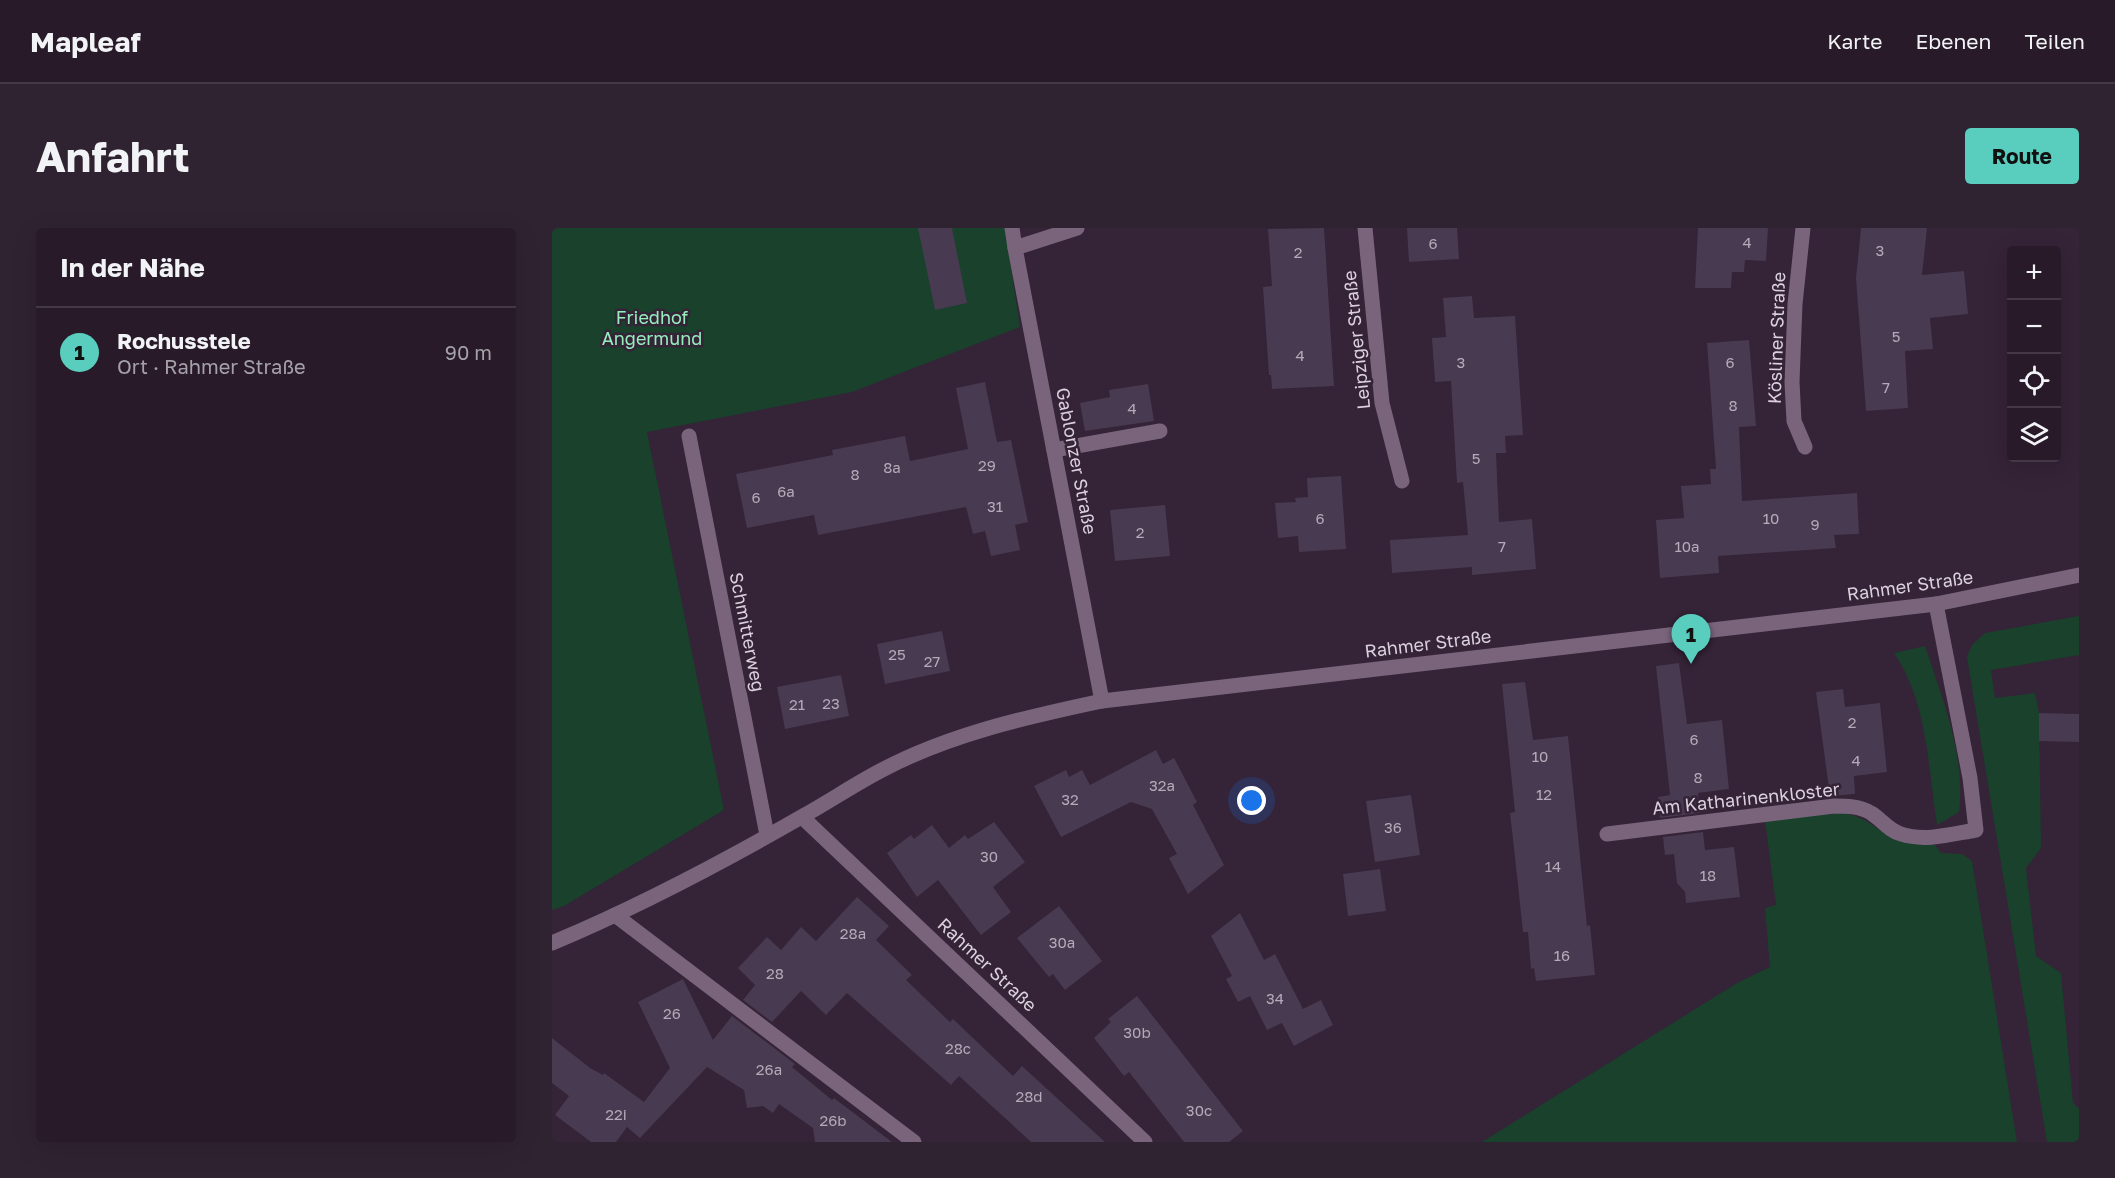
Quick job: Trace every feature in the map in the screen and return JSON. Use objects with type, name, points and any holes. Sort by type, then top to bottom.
[{"type":"main road","name":"Gablonzer Straße","points":[[1012,228],[1102,701]]},
{"type":"main road","points":[[1015,248],[1077,228]]},
{"type":"main road","name":"Leipziger Straße","points":[[1365,228],[1382,403],[1402,481]]},
{"type":"main road","name":"Kösliner Straße","points":[[1803,228],[1795,304],[1792,382],[1794,421],[1804,447]]},
{"type":"main road","points":[[1054,450],[1160,431]]},
{"type":"main road","name":"Schmitterweg","points":[[688,436],[767,835]]},
{"type":"main road","name":"Rahmer Straße","points":[[552,943],[615,915],[802,817],[882,769],[947,742],[999,725],[1102,701],[1936,604],[2079,575]]},
{"type":"main road","name":"Am Katharinenkloster","points":[[1607,834],[1834,806],[1851,806],[1869,811],[1900,834],[1914,837],[1976,830],[1970,778],[1936,604]]},
{"type":"main road","name":"Rahmer Straße","points":[[802,817],[1145,1142]]},
{"type":"main road","points":[[615,915],[914,1142]]},
{"type":"green space","name":"Friedhof Angermund","points":[[552,228],[1005,228],[1020,327],[852,392],[647,432],[724,810],[564,906],[552,910]]},
{"type":"green space","points":[[2079,616],[2079,655],[1991,670],[1995,698],[2035,693],[2039,713],[2041,848],[2026,868],[2036,956],[2061,973],[2073,1103],[2079,1109],[2079,1142],[2047,1142],[1967,657],[1972,645],[1985,633]]},
{"type":"green space","points":[[1925,646],[1951,728],[1959,770],[1959,812],[1937,825],[1920,714],[1914,693],[1894,653]]},
{"type":"green space","points":[[1843,813],[1865,820],[1898,840],[1935,845],[1941,853],[1962,854],[1972,861],[2017,1142],[1482,1142],[1737,983],[1770,967],[1765,908],[1776,905],[1765,820]]},
{"type":"building","points":[[918,228],[952,228],[967,303],[935,310]]},
{"type":"building","points":[[1324,228],[1334,386],[1272,389],[1263,287],[1272,286],[1268,229]]},
{"type":"building","points":[[1407,228],[1457,228],[1459,259],[1409,262]]},
{"type":"building","points":[[1698,228],[1768,228],[1766,261],[1745,260],[1744,272],[1732,272],[1731,288],[1695,288]]},
{"type":"building","points":[[1861,228],[1927,228],[1922,275],[1964,271],[1968,314],[1930,318],[1933,349],[1905,351],[1908,408],[1866,411],[1856,278]]},
{"type":"building","points":[[1472,296],[1474,318],[1515,316],[1523,435],[1505,436],[1506,453],[1496,453],[1499,522],[1532,519],[1536,569],[1472,575],[1472,567],[1392,573],[1390,540],[1468,535],[1463,482],[1457,483],[1451,381],[1435,382],[1432,338],[1446,337],[1443,298]]},
{"type":"building","points":[[1749,340],[1756,426],[1739,427],[1742,501],[1857,493],[1859,534],[1834,535],[1836,548],[1718,556],[1719,573],[1660,578],[1656,520],[1684,518],[1681,486],[1711,484],[1710,469],[1716,469],[1707,343]]},
{"type":"building","points":[[985,382],[997,442],[1011,440],[1028,522],[1015,525],[1020,550],[991,556],[985,531],[973,534],[966,507],[818,535],[814,515],[747,528],[736,474],[833,455],[832,450],[905,436],[910,461],[968,449],[956,388]]},
{"type":"building","points":[[1148,384],[1154,421],[1085,431],[1080,403],[1110,397],[1109,390]]},
{"type":"building","points":[[1341,476],[1346,549],[1299,552],[1298,536],[1278,538],[1275,503],[1296,502],[1295,498],[1308,497],[1307,478]]},
{"type":"building","points":[[1165,505],[1170,556],[1115,561],[1110,510]]},
{"type":"building","points":[[942,631],[950,671],[885,684],[877,644]]},
{"type":"building","points":[[1679,663],[1687,724],[1722,720],[1729,789],[1698,793],[1700,813],[1660,818],[1658,797],[1670,795],[1656,666]]},
{"type":"building","points":[[841,675],[849,716],[785,729],[777,687]]},
{"type":"building","points":[[1525,682],[1533,740],[1568,736],[1587,926],[1590,925],[1595,975],[1536,981],[1534,968],[1531,969],[1528,932],[1523,932],[1510,813],[1515,812],[1502,684]]},
{"type":"building","points":[[1843,689],[1845,707],[1880,703],[1887,772],[1854,776],[1855,794],[1830,796],[1816,692]]},
{"type":"building","points":[[2039,713],[2079,714],[2079,742],[2039,741]]},
{"type":"building","points":[[1156,750],[1163,764],[1174,758],[1197,802],[1193,805],[1224,865],[1188,894],[1169,858],[1177,854],[1152,809],[1131,802],[1061,837],[1034,786],[1066,770],[1069,777],[1082,770],[1090,785]]},
{"type":"building","points":[[1411,795],[1420,855],[1375,862],[1366,801]]},
{"type":"building","points":[[994,822],[1025,862],[993,887],[1011,912],[981,935],[938,880],[917,897],[887,853],[911,835],[914,839],[932,825],[949,848],[965,835],[968,839]]},
{"type":"building","points":[[1703,832],[1705,850],[1734,847],[1740,897],[1686,903],[1685,892],[1677,883],[1674,854],[1665,855],[1663,837]]},
{"type":"building","points":[[1380,869],[1386,911],[1348,916],[1343,874]]},
{"type":"building","points":[[857,897],[889,926],[876,940],[912,975],[906,980],[950,1022],[953,1019],[1013,1076],[1022,1066],[1105,1142],[1031,1142],[959,1076],[951,1085],[847,993],[826,1015],[801,991],[772,1022],[743,1000],[755,985],[738,968],[767,937],[781,950],[801,927],[816,941]]},
{"type":"building","points":[[1059,906],[1102,961],[1065,990],[1053,974],[1049,977],[1017,938]]},
{"type":"building","points":[[1240,913],[1264,960],[1275,954],[1303,1009],[1321,1000],[1333,1025],[1294,1046],[1282,1023],[1267,1030],[1250,996],[1238,1002],[1226,979],[1232,976],[1211,936]]},
{"type":"building","points":[[683,979],[713,1040],[732,1016],[795,1064],[792,1067],[832,1100],[834,1098],[892,1142],[815,1142],[813,1128],[779,1104],[773,1113],[763,1106],[747,1108],[744,1090],[707,1067],[640,1138],[627,1127],[616,1142],[591,1142],[555,1115],[569,1096],[552,1083],[552,1038],[590,1068],[603,1075],[604,1073],[644,1102],[670,1068],[638,1002]]},
{"type":"building","points":[[1137,996],[1243,1131],[1229,1142],[1184,1142],[1129,1072],[1124,1076],[1094,1038],[1111,1022],[1108,1019]]},
{"type":"place","name":"Rochusstele","points":[[1691,664]]}]
